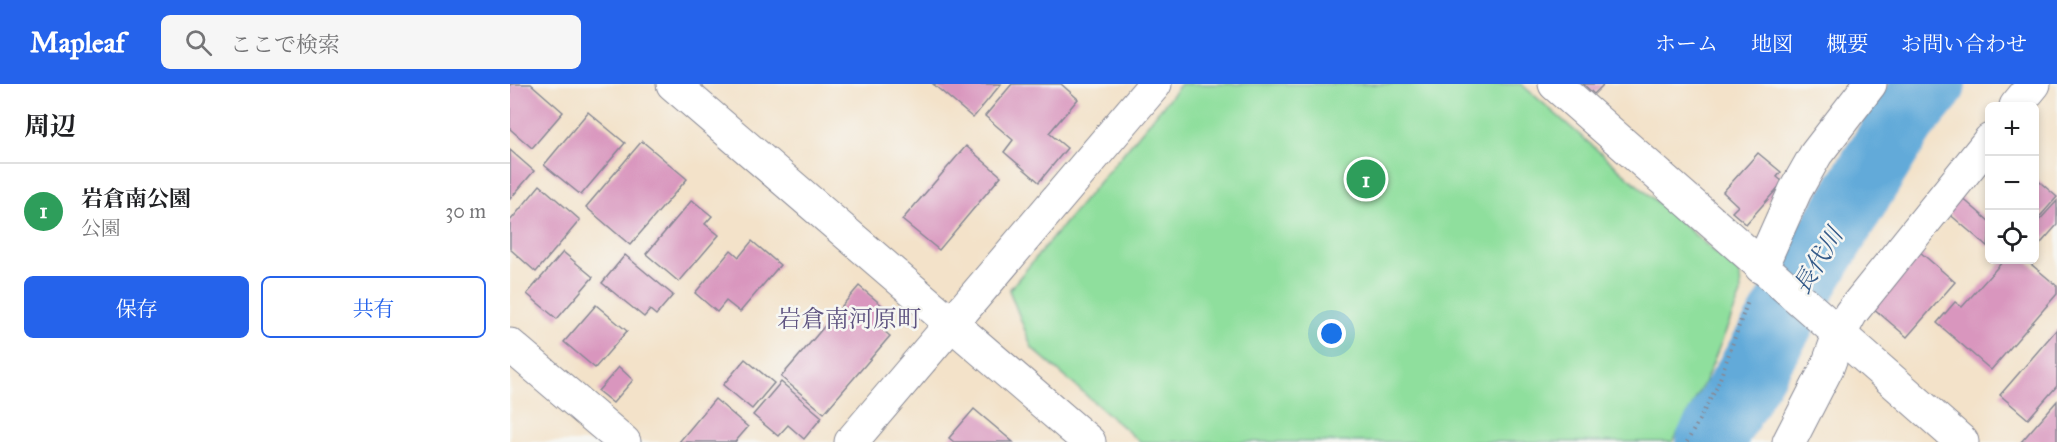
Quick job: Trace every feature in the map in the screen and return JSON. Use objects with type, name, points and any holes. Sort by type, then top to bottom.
[{"type":"street","points":[[673,84],[1089,442]]},
{"type":"street","points":[[1555,84],[1962,442]]},
{"type":"street","points":[[1769,274],[1795,191],[1816,154],[1870,84]]},
{"type":"street","points":[[2019,102],[2034,84]]},
{"type":"street","points":[[851,442],[952,324],[1144,88]]},
{"type":"street","points":[[1789,442],[1827,368],[1832,329],[1851,313],[1985,145]]},
{"type":"street","points":[[510,345],[624,442]]},
{"type":"path","points":[[1687,442],[1717,387],[1769,274]]},
{"type":"green space","points":[[1181,84],[1521,84],[1740,274],[1741,294],[1707,377],[1673,442],[1140,442],[1032,348],[1009,290]]},
{"type":"building","points":[[510,84],[531,84],[563,112],[532,148],[510,129]]},
{"type":"building","points":[[933,84],[1001,84],[973,118]]},
{"type":"building","points":[[1012,84],[1061,84],[1078,99],[1049,133],[1067,148],[1039,182],[1004,152],[1013,140],[985,116]]},
{"type":"building","points":[[1583,84],[1604,84],[1594,94]]},
{"type":"building","points":[[588,112],[625,143],[581,195],[544,165]]},
{"type":"building","points":[[642,141],[687,179],[630,245],[586,207]]},
{"type":"building","points":[[966,146],[1001,176],[939,250],[902,220]]},
{"type":"building","points":[[510,150],[534,171],[510,199]]},
{"type":"building","points":[[1758,153],[1781,172],[1777,177],[1783,182],[1746,224],[1732,212],[1738,206],[1723,192]]},
{"type":"building","points":[[2039,181],[2057,197],[2039,217]]},
{"type":"building","points":[[540,185],[580,220],[536,272],[510,249],[510,221]]},
{"type":"building","points":[[1960,196],[1985,218],[1985,244],[1947,212]]},
{"type":"building","points":[[692,200],[712,216],[705,224],[719,235],[679,282],[646,254]]},
{"type":"building","points":[[2057,201],[2057,225],[2039,245],[2039,221]]},
{"type":"building","points":[[752,241],[780,265],[740,312],[726,301],[717,312],[695,293],[731,250],[739,257]]},
{"type":"building","points":[[563,252],[593,277],[557,319],[527,294]]},
{"type":"building","points":[[1920,252],[1955,282],[1907,337],[1872,307]]},
{"type":"building","points":[[625,255],[673,295],[656,315],[650,310],[644,317],[602,283]]},
{"type":"building","points":[[2000,264],[2031,264],[2057,286],[2057,294],[1991,370],[1937,323],[1955,302],[1962,307]]},
{"type":"building","points":[[859,286],[889,311],[877,325],[890,336],[824,413],[781,377]]},
{"type":"building","points":[[596,305],[627,331],[595,368],[564,342]]},
{"type":"building","points":[[2057,329],[2057,386],[2028,419],[2000,395]]},
{"type":"building","points":[[745,359],[774,383],[752,409],[723,385]]},
{"type":"building","points":[[619,367],[633,380],[613,403],[598,391]]},
{"type":"building","points":[[781,382],[822,417],[804,439],[788,425],[778,436],[753,415]]},
{"type":"building","points":[[715,399],[748,427],[735,442],[679,442]]},
{"type":"building","points":[[2057,401],[2057,442],[2021,442]]},
{"type":"building","points":[[974,409],[1013,442],[954,442],[949,438]]},
{"type":"waterway","name":"長代川","points":[[1710,442],[1810,271],[1903,119],[1932,84]]},
{"type":"place","name":"岩倉南公園","points":[[1366,179]]},
{"type":"district","name":"岩倉南河原町","points":[[849,319]]}]
